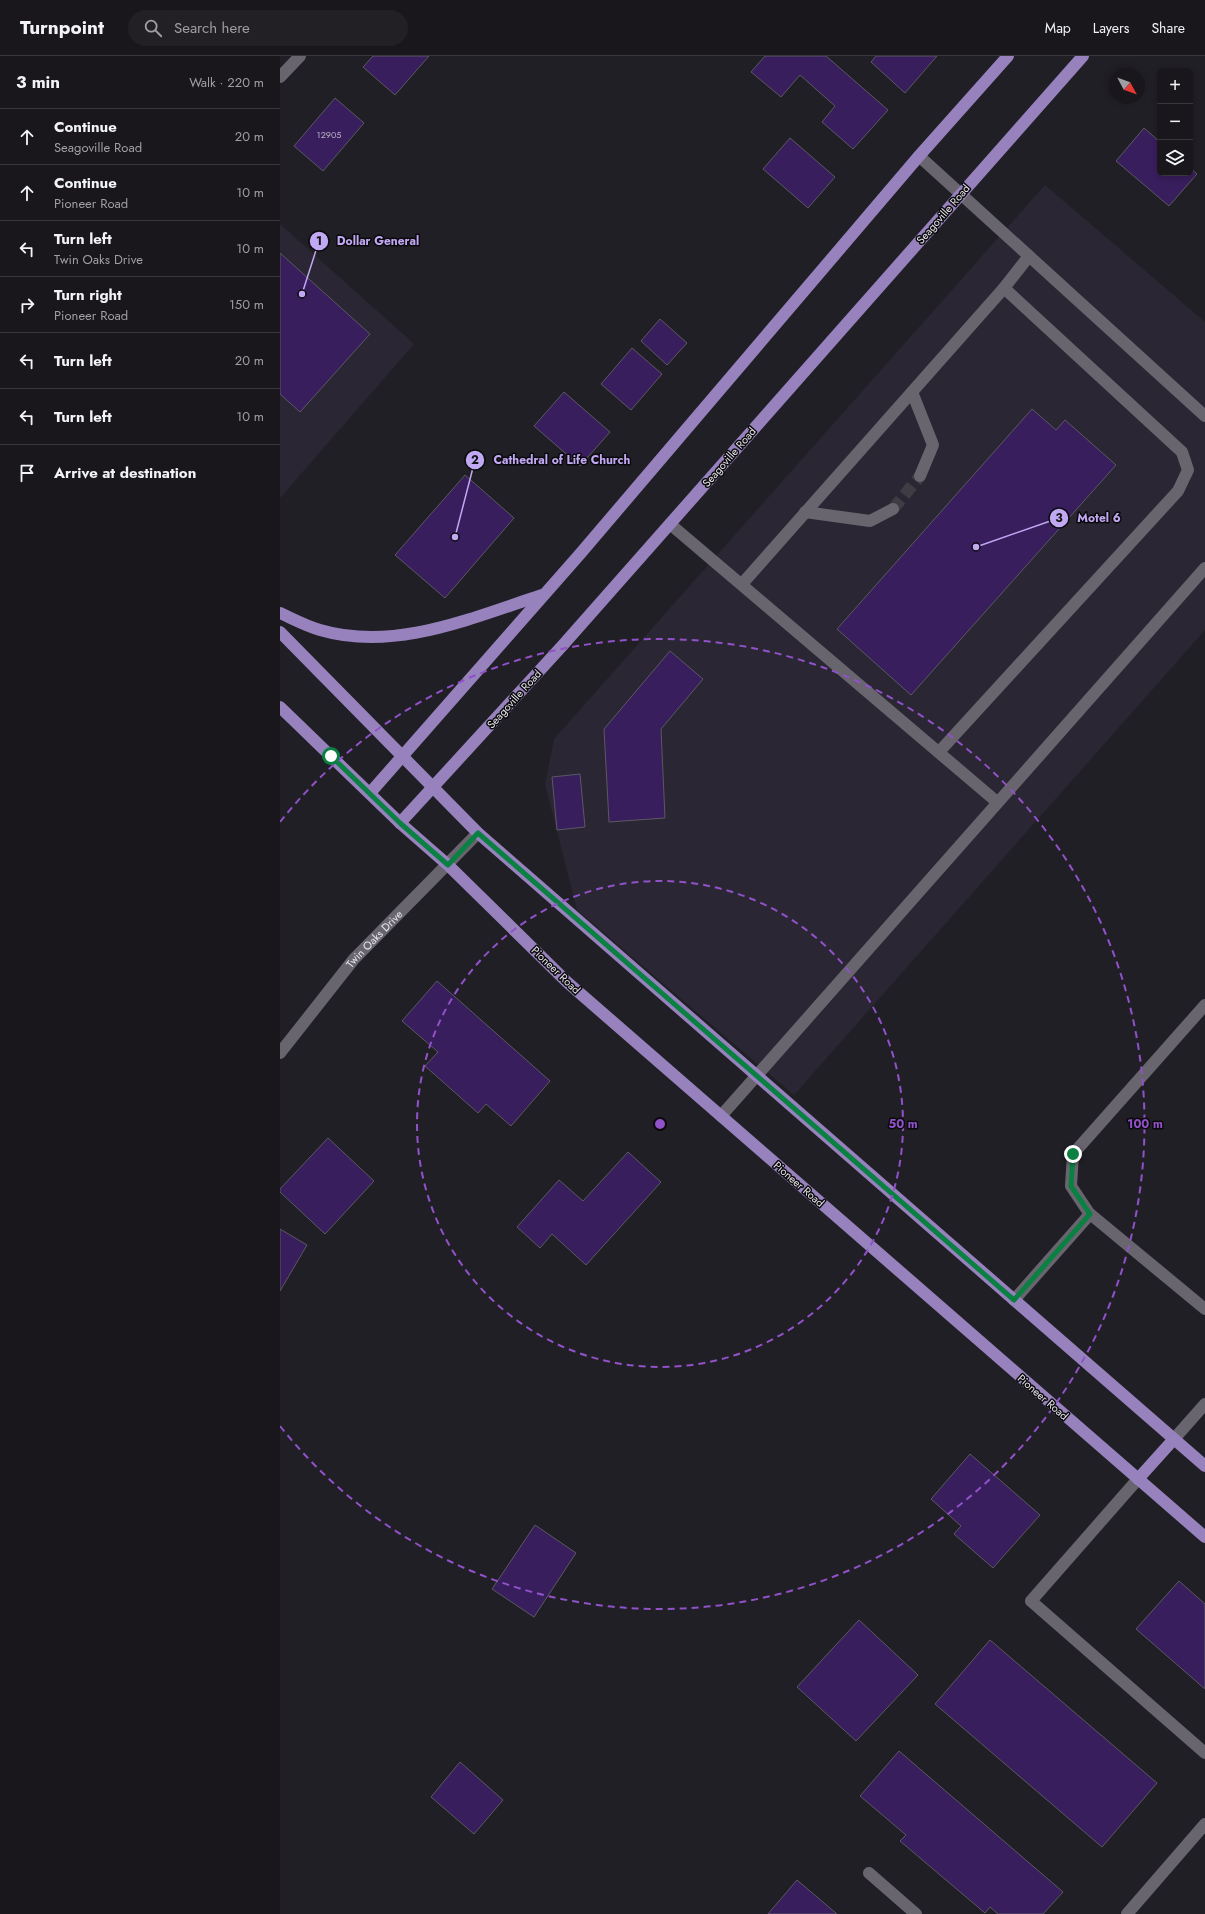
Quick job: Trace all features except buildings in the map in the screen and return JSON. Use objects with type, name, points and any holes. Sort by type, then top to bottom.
[{"type":"main road","points":[[370,793],[543,595],[919,156],[1008,56]]},
{"type":"main road","name":"Seagoville Road","points":[[400,823],[563,645],[1083,56]]},
{"type":"main road","points":[[280,614],[320,630],[352,636],[393,637],[437,630],[543,595]]},
{"type":"main road","points":[[280,632],[478,833],[1205,1466]]},
{"type":"main road","points":[[280,707],[400,823]]},
{"type":"main road","name":"Pioneer Road","points":[[400,823],[448,865],[567,982],[1205,1537]]},
{"type":"main road","points":[[1138,1479],[1174,1439]]},
{"type":"street","points":[[280,77],[300,56]]},
{"type":"street","points":[[919,156],[1205,416]]},
{"type":"street","points":[[742,584],[1004,288],[1029,256]]},
{"type":"street","points":[[939,752],[1178,491],[1188,470],[1182,452],[1004,288]]},
{"type":"street","points":[[912,392],[932,445],[920,476]]},
{"type":"street","points":[[805,512],[870,521],[893,509]]},
{"type":"street","points":[[670,524],[998,802]]},
{"type":"street","points":[[721,1116],[1205,568]]},
{"type":"street","name":"Twin Oaks Drive","points":[[280,1054],[354,959],[478,833]]},
{"type":"street","points":[[1205,1004],[1073,1154],[1071,1186],[1090,1214],[1205,1309]]},
{"type":"street","points":[[1014,1300],[1090,1214]]},
{"type":"street","points":[[1174,1439],[1205,1404]]},
{"type":"street","points":[[1138,1479],[1031,1601],[1205,1753]]},
{"type":"street","points":[[1127,1914],[1205,1824]]},
{"type":"street","points":[[869,1873],[916,1914]]},
{"type":"shaded area","points":[[1045,185],[1205,322],[1205,630],[794,1095],[577,910],[545,784],[554,739]]},
{"type":"shaded area","points":[[280,224],[414,344],[280,498]]},
{"type":"tunnel","points":[[893,509],[920,476]]},
{"type":"place","name":"Dollar General","points":[[302,294]]},
{"type":"place","name":"Cathedral of Life Church","points":[[455,537]]},
{"type":"place","name":"Motel 6","points":[[976,547]]},
{"type":"route","points":[[331,756],[400,823],[448,865],[478,833],[1014,1300],[1090,1214],[1071,1186],[1073,1154]]}]
